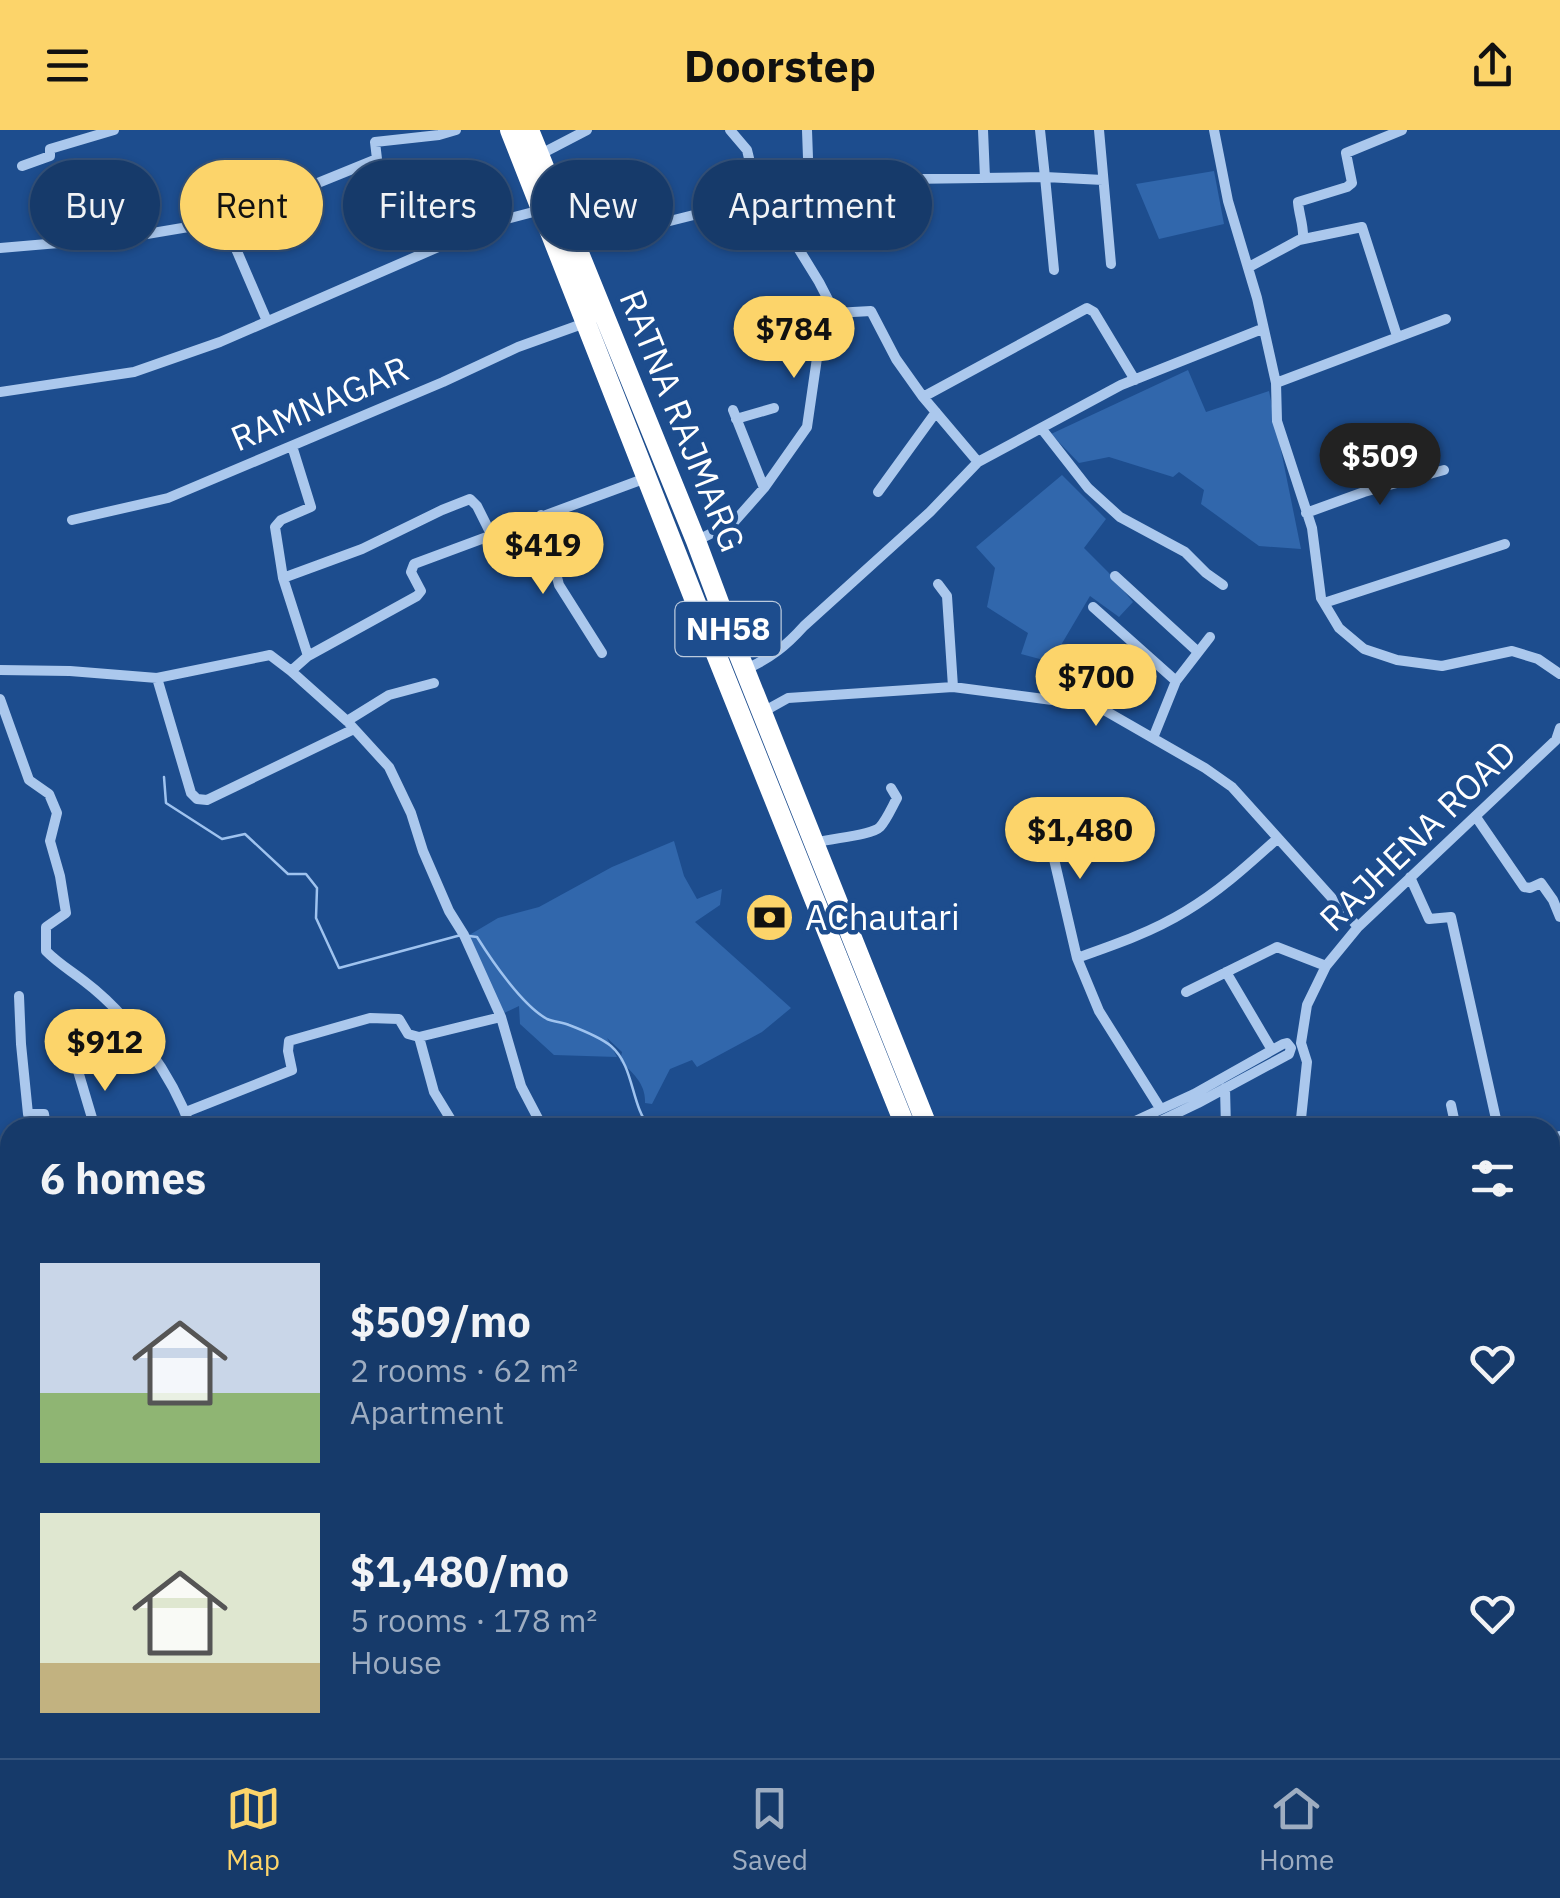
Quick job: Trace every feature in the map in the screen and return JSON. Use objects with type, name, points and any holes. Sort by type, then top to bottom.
[{"type":"highway","name":"RATNA RAJMARG","points":[[510,130],[532,187]]},
{"type":"highway","name":"RATNA RAJMARG","points":[[529,130],[924,1118]]},
{"type":"highway","name":"RATNA RAJMARG","points":[[557,250],[902,1118]]},
{"type":"street","points":[[22,166],[50,156],[50,149],[114,130]]},
{"type":"street","points":[[323,182],[377,160],[375,142],[456,130]]},
{"type":"street","points":[[538,156],[586,130]]},
{"type":"street","points":[[730,130],[747,150],[750,160]]},
{"type":"street","points":[[807,130],[808,160]]},
{"type":"street","points":[[983,130],[984,178]]},
{"type":"street","points":[[1040,130],[1054,270]]},
{"type":"street","points":[[1098,130],[1111,264]]},
{"type":"street","points":[[1214,130],[1228,200],[1249,266],[1276,383],[1277,421],[1312,528],[1321,598],[1339,628],[1364,650],[1397,660],[1442,666],[1512,651],[1538,659],[1560,674]]},
{"type":"street","points":[[1303,240],[1298,202],[1348,187],[1352,176],[1346,153],[1402,130]]},
{"type":"street","points":[[932,180],[1045,176],[1103,180]]},
{"type":"street","points":[[0,392],[134,372],[220,342],[502,220],[532,212]]},
{"type":"street","points":[[579,251],[618,234],[693,215]]},
{"type":"street","points":[[1249,266],[1303,240],[1362,227],[1397,336]]},
{"type":"street","points":[[0,248],[129,237],[180,228]]},
{"type":"street","points":[[236,250],[267,321]]},
{"type":"street","points":[[799,250],[835,313]]},
{"type":"street","points":[[924,397],[1087,308],[1094,312],[1135,380]]},
{"type":"street","points":[[696,541],[734,522],[764,488],[807,427],[817,358],[814,320],[835,313],[871,311],[896,360],[978,462]]},
{"type":"street","points":[[1276,383],[1446,319]]},
{"type":"street","name":"RAMNAGAR","points":[[72,520],[168,498],[426,390],[518,346],[585,323]]},
{"type":"street","points":[[746,668],[787,646],[978,462],[1135,380],[1262,329]]},
{"type":"street","points":[[764,488],[734,415],[774,408]]},
{"type":"street","points":[[878,492],[936,412]]},
{"type":"street","points":[[1041,428],[1088,488],[1120,517],[1185,552],[1223,585]]},
{"type":"street","points":[[292,446],[311,507],[280,520],[275,527],[282,578],[308,656]]},
{"type":"street","points":[[1306,513],[1444,470]]},
{"type":"street","points":[[291,671],[308,656],[418,596],[421,591],[410,572],[414,564],[646,478]]},
{"type":"street","points":[[282,578],[362,549],[470,499],[491,534]]},
{"type":"street","points":[[541,516],[559,585],[602,653]]},
{"type":"street","points":[[1324,603],[1505,544]]},
{"type":"street","points":[[1114,576],[1198,652]]},
{"type":"street","points":[[938,584],[947,596],[952,687]]},
{"type":"street","points":[[1093,607],[1176,681]]},
{"type":"street","points":[[1153,738],[1176,681],[1210,638]]},
{"type":"street","points":[[0,670],[158,678],[270,655],[291,671],[351,725],[388,767],[411,813],[422,851],[501,1017],[521,1086],[539,1118]]},
{"type":"street","points":[[158,678],[192,793],[197,799],[207,800],[351,725],[390,695],[434,683]]},
{"type":"street","points":[[762,713],[788,698],[952,687],[1097,706],[1232,786],[1358,927]]},
{"type":"street","points":[[0,699],[29,780],[49,794],[56,813],[50,840],[66,913],[46,928],[46,952],[83,980],[133,1028],[188,1118]]},
{"type":"street","name":"RAJHENA ROAD","points":[[1301,1118],[1307,1062],[1291,1047],[1326,966],[1358,927],[1556,740],[1560,728]]},
{"type":"street","points":[[814,843],[873,832],[897,798],[891,788]]},
{"type":"street","points":[[1044,816],[1078,958],[1099,1010],[1160,1108]]},
{"type":"street","points":[[1476,817],[1524,887],[1541,882],[1560,917]]},
{"type":"street","points":[[1078,958],[1152,929],[1188,910],[1229,882],[1278,838]]},
{"type":"street","points":[[1410,878],[1430,919],[1451,918],[1496,1118]]},
{"type":"street","points":[[1186,992],[1277,947],[1326,966]]},
{"type":"street","points":[[1226,972],[1272,1050]]},
{"type":"street","points":[[19,996],[28,1114],[44,1114],[45,1118]]},
{"type":"street","points":[[186,1112],[292,1070],[289,1042],[370,1018],[399,1020],[408,1034],[418,1037],[501,1017]]},
{"type":"street","points":[[418,1037],[434,1092],[450,1118]]},
{"type":"street","points":[[1140,1118],[1225,1088],[1291,1047]]},
{"type":"street","points":[[1163,1118],[1272,1050],[1291,1047]]},
{"type":"street","points":[[78,1071],[92,1118]]},
{"type":"street","points":[[1225,1088],[1226,1118]]},
{"type":"street","points":[[1451,1104],[1454,1118]]},
{"type":"shaded area","points":[[1214,171],[1224,224],[1159,239],[1136,184]]},
{"type":"shaded area","points":[[1188,370],[1206,412],[1269,391],[1301,549],[1259,546],[1201,504],[1204,490],[1179,472],[1173,477],[1109,457],[1079,463],[1051,434]]},
{"type":"shaded area","points":[[1062,475],[1106,519],[1084,548],[1133,602],[1119,617],[1090,596],[1051,662],[1021,654],[1028,633],[987,607],[995,568],[976,547]]},
{"type":"shaded area","points":[[674,841],[684,876],[697,899],[722,889],[720,905],[695,922],[791,1008],[762,1032],[697,1067],[692,1060],[670,1069],[652,1104],[645,1103],[641,1085],[620,1061],[622,1052],[607,1038],[617,1057],[554,1055],[520,1024],[519,1006],[504,1013],[466,937],[498,918],[539,907],[612,867]]},
{"type":"waterway","points":[[164,777],[166,803],[222,839],[245,834],[288,874],[306,874],[317,888],[316,918],[339,968],[461,935]]},
{"type":"waterway","points":[[469,936],[477,937],[508,982],[537,1012],[611,1046],[624,1064],[644,1118]]},
{"type":"place","name":"AChautari","points":[[770,918]]}]
